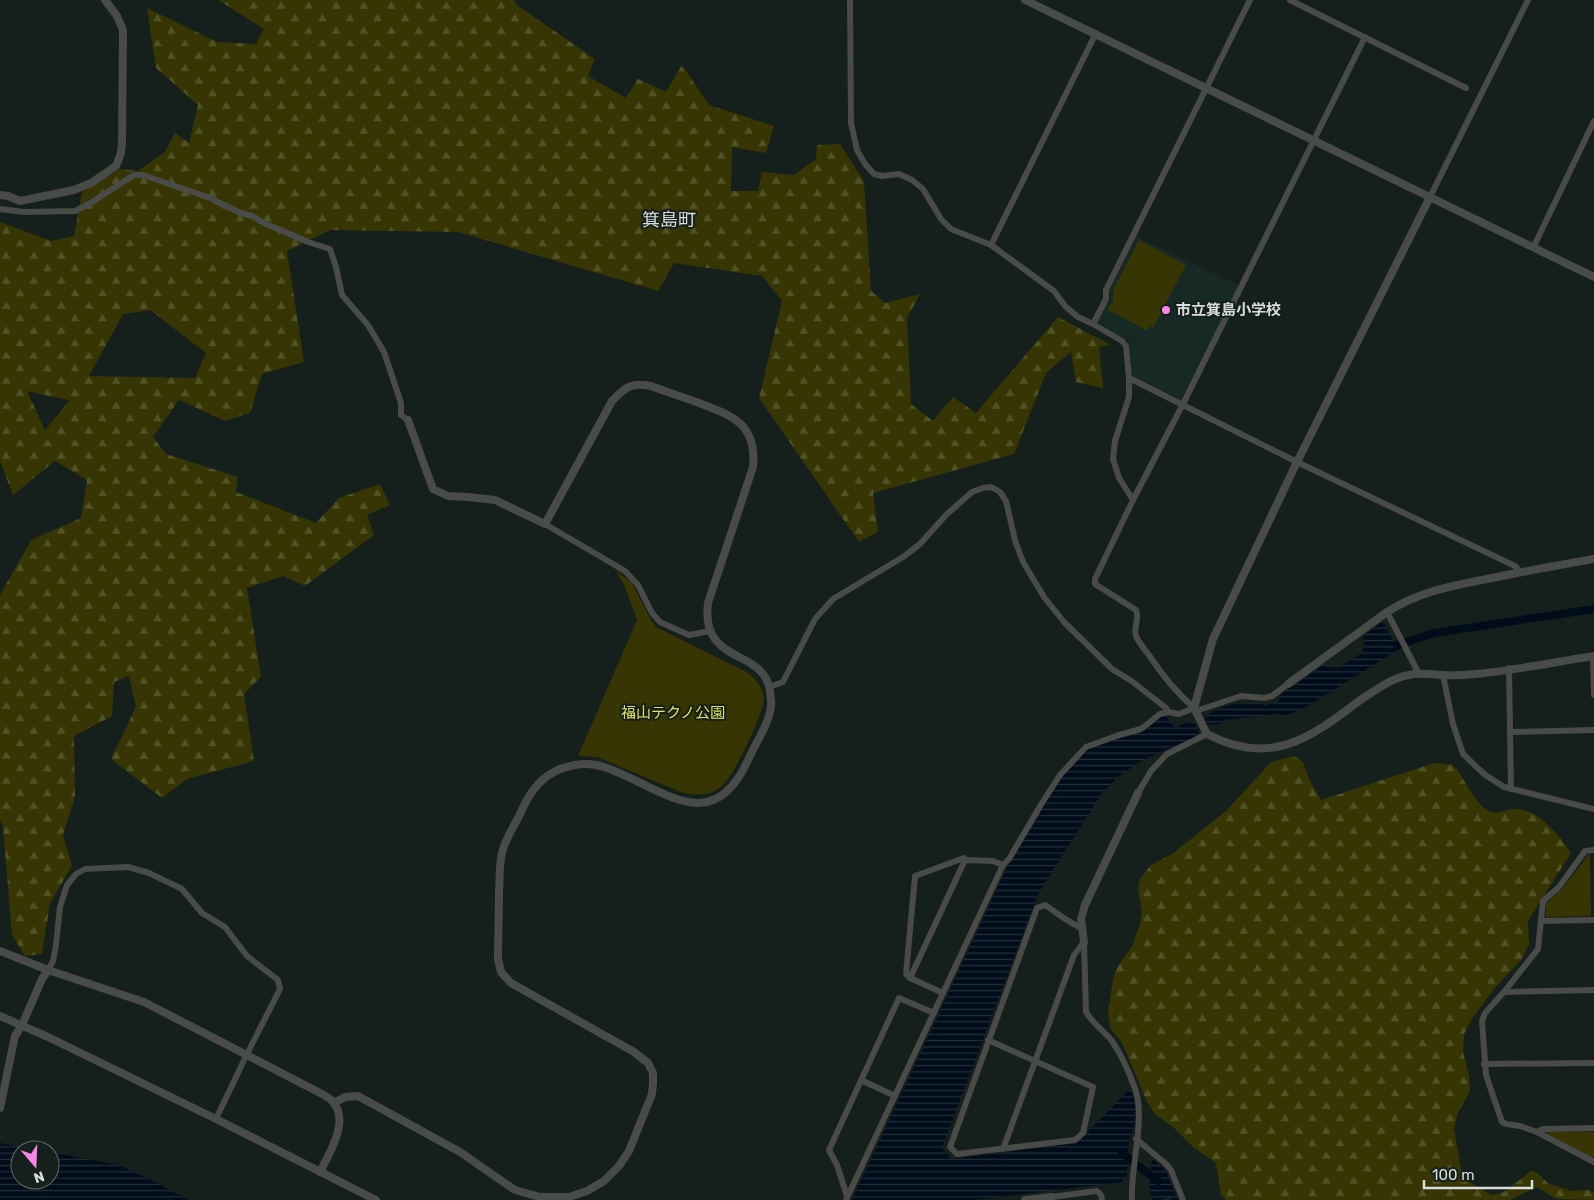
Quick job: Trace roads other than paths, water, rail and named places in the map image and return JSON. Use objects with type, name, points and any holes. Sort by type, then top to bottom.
[{"type":"street","points":[[0,195],[20,201],[74,190],[91,183],[116,166],[121,153],[122,143],[123,30],[105,0]]},
{"type":"street","points":[[850,0],[851,123],[857,150],[865,164],[874,174],[882,176],[899,174],[912,180],[923,189],[941,219],[951,229],[991,245],[1054,291],[1065,306],[1078,317],[1122,341],[1126,346],[1129,397],[1115,441],[1113,459],[1119,478],[1133,500]]},
{"type":"street","points":[[1025,0],[1594,276]]},
{"type":"street","points":[[1093,324],[1106,300],[1106,290],[1250,0]]},
{"type":"street","points":[[1290,0],[1466,88]]},
{"type":"street","points":[[1195,710],[1213,639],[1297,462],[1528,0]]},
{"type":"street","points":[[991,245],[1096,33]]},
{"type":"street","points":[[1365,37],[1183,404],[1133,500],[1095,579],[1095,584],[1136,610],[1138,618],[1135,628],[1137,639],[1170,683],[1195,710],[1207,734],[1241,747],[1264,749],[1300,741],[1325,727],[1381,686],[1408,675],[1479,673],[1594,656],[1594,695]]},
{"type":"street","points":[[1534,246],[1594,121]]},
{"type":"street","points":[[0,209],[19,212],[75,211],[134,175],[143,175],[213,199],[308,242],[330,249],[342,295],[368,325],[384,352],[401,403],[401,415],[408,420],[433,489],[448,496],[468,496],[495,500],[545,524],[625,571],[638,585],[652,613],[660,622],[689,635],[710,632]]},
{"type":"street","points":[[19,212],[20,201]]},
{"type":"street","points":[[1129,378],[1297,462],[1515,566],[1520,572]]},
{"type":"street","points":[[334,1103],[345,1096],[358,1096],[460,1152],[515,1190],[540,1197],[570,1197],[587,1191],[604,1181],[619,1166],[629,1150],[652,1094],[653,1073],[648,1063],[634,1052],[511,983],[501,972],[498,959],[502,852],[527,799],[540,780],[570,765],[587,764],[603,767],[665,796],[683,802],[702,803],[716,799],[730,790],[742,776],[768,718],[771,705],[769,687],[761,671],[749,662],[729,653],[718,643],[710,632],[706,617],[708,603],[753,467],[754,454],[752,442],[746,430],[730,414],[638,383],[622,390],[612,400],[545,524]]},
{"type":"street","points":[[769,687],[783,682],[815,620],[833,599],[909,553],[920,544],[946,515],[972,492],[991,487],[1000,492],[1006,501],[1015,540],[1023,562],[1044,597],[1064,622],[1112,669],[1139,686],[1166,708],[1168,712]]},
{"type":"street","points":[[847,1198],[1003,865],[1009,859],[1060,775],[1081,751],[1104,740],[1141,729],[1160,714],[1168,712],[1179,714],[1240,696],[1264,698],[1272,696],[1387,612],[1401,603],[1429,592],[1520,572],[1594,559]]},
{"type":"street","points":[[1387,612],[1419,674]]},
{"type":"street","points":[[1509,668],[1511,789]]},
{"type":"street","points":[[1443,675],[1453,724],[1463,754],[1484,774],[1504,787],[1594,809]]},
{"type":"street","points":[[1511,732],[1594,730]]},
{"type":"street","points":[[1132,1200],[1138,1129],[1135,1087],[1111,1041],[1086,1012],[1084,942],[1081,919],[1138,794],[1151,771],[1167,754],[1207,734]]},
{"type":"street","points":[[1594,850],[1585,851],[1559,887],[1543,901],[1538,949],[1485,1013],[1482,1021],[1486,1075],[1502,1122],[1537,1132],[1594,1162]]},
{"type":"street","points":[[943,993],[910,978],[906,974],[915,876],[964,858],[965,860],[993,860],[1003,865]]},
{"type":"street","points":[[910,978],[965,860]]},
{"type":"street","points":[[0,1108],[15,1036],[53,961],[60,907],[67,885],[76,874],[84,869],[128,868],[165,880],[182,889],[202,913],[225,927],[247,956],[278,980],[280,989],[216,1120]]},
{"type":"street","points":[[988,1040],[1093,1087],[1083,1133],[1075,1140],[957,1154],[950,1147],[988,1040],[1036,908],[1045,905],[1071,924],[1082,928]]},
{"type":"street","points":[[1541,921],[1594,920]]},
{"type":"street","points":[[1003,1149],[1074,955],[1084,942]]},
{"type":"street","points":[[0,951],[48,970],[144,1002],[324,1095],[334,1103],[339,1117],[337,1138],[320,1172]]},
{"type":"street","points":[[1504,992],[1594,990]]},
{"type":"street","points":[[847,1198],[837,1165],[829,1150],[860,1080],[899,998],[934,1013]]},
{"type":"street","points":[[0,1016],[22,1025],[376,1200]]},
{"type":"street","points":[[1484,1064],[1594,1064]]},
{"type":"street","points":[[860,1080],[895,1096]]},
{"type":"street","points":[[1537,1132],[1543,1129],[1594,1128]]},
{"type":"street","points":[[1136,1142],[1166,1164],[1171,1170],[1183,1200]]},
{"type":"street","points":[[1025,1200],[1051,1199],[1097,1191],[1101,1194],[1102,1200]]},
{"type":"waterway","points":[[1397,645],[1434,633],[1594,609]]},
{"type":"waterway","points":[[1122,1153],[1158,1181]]},
{"type":"place","name":"市立箕島小学校","points":[[1166,310]]},
{"type":"district","name":"箕島町","points":[[669,220]]},
{"type":"park label","name":"福山テクノ公園","points":[[673,713]]}]
